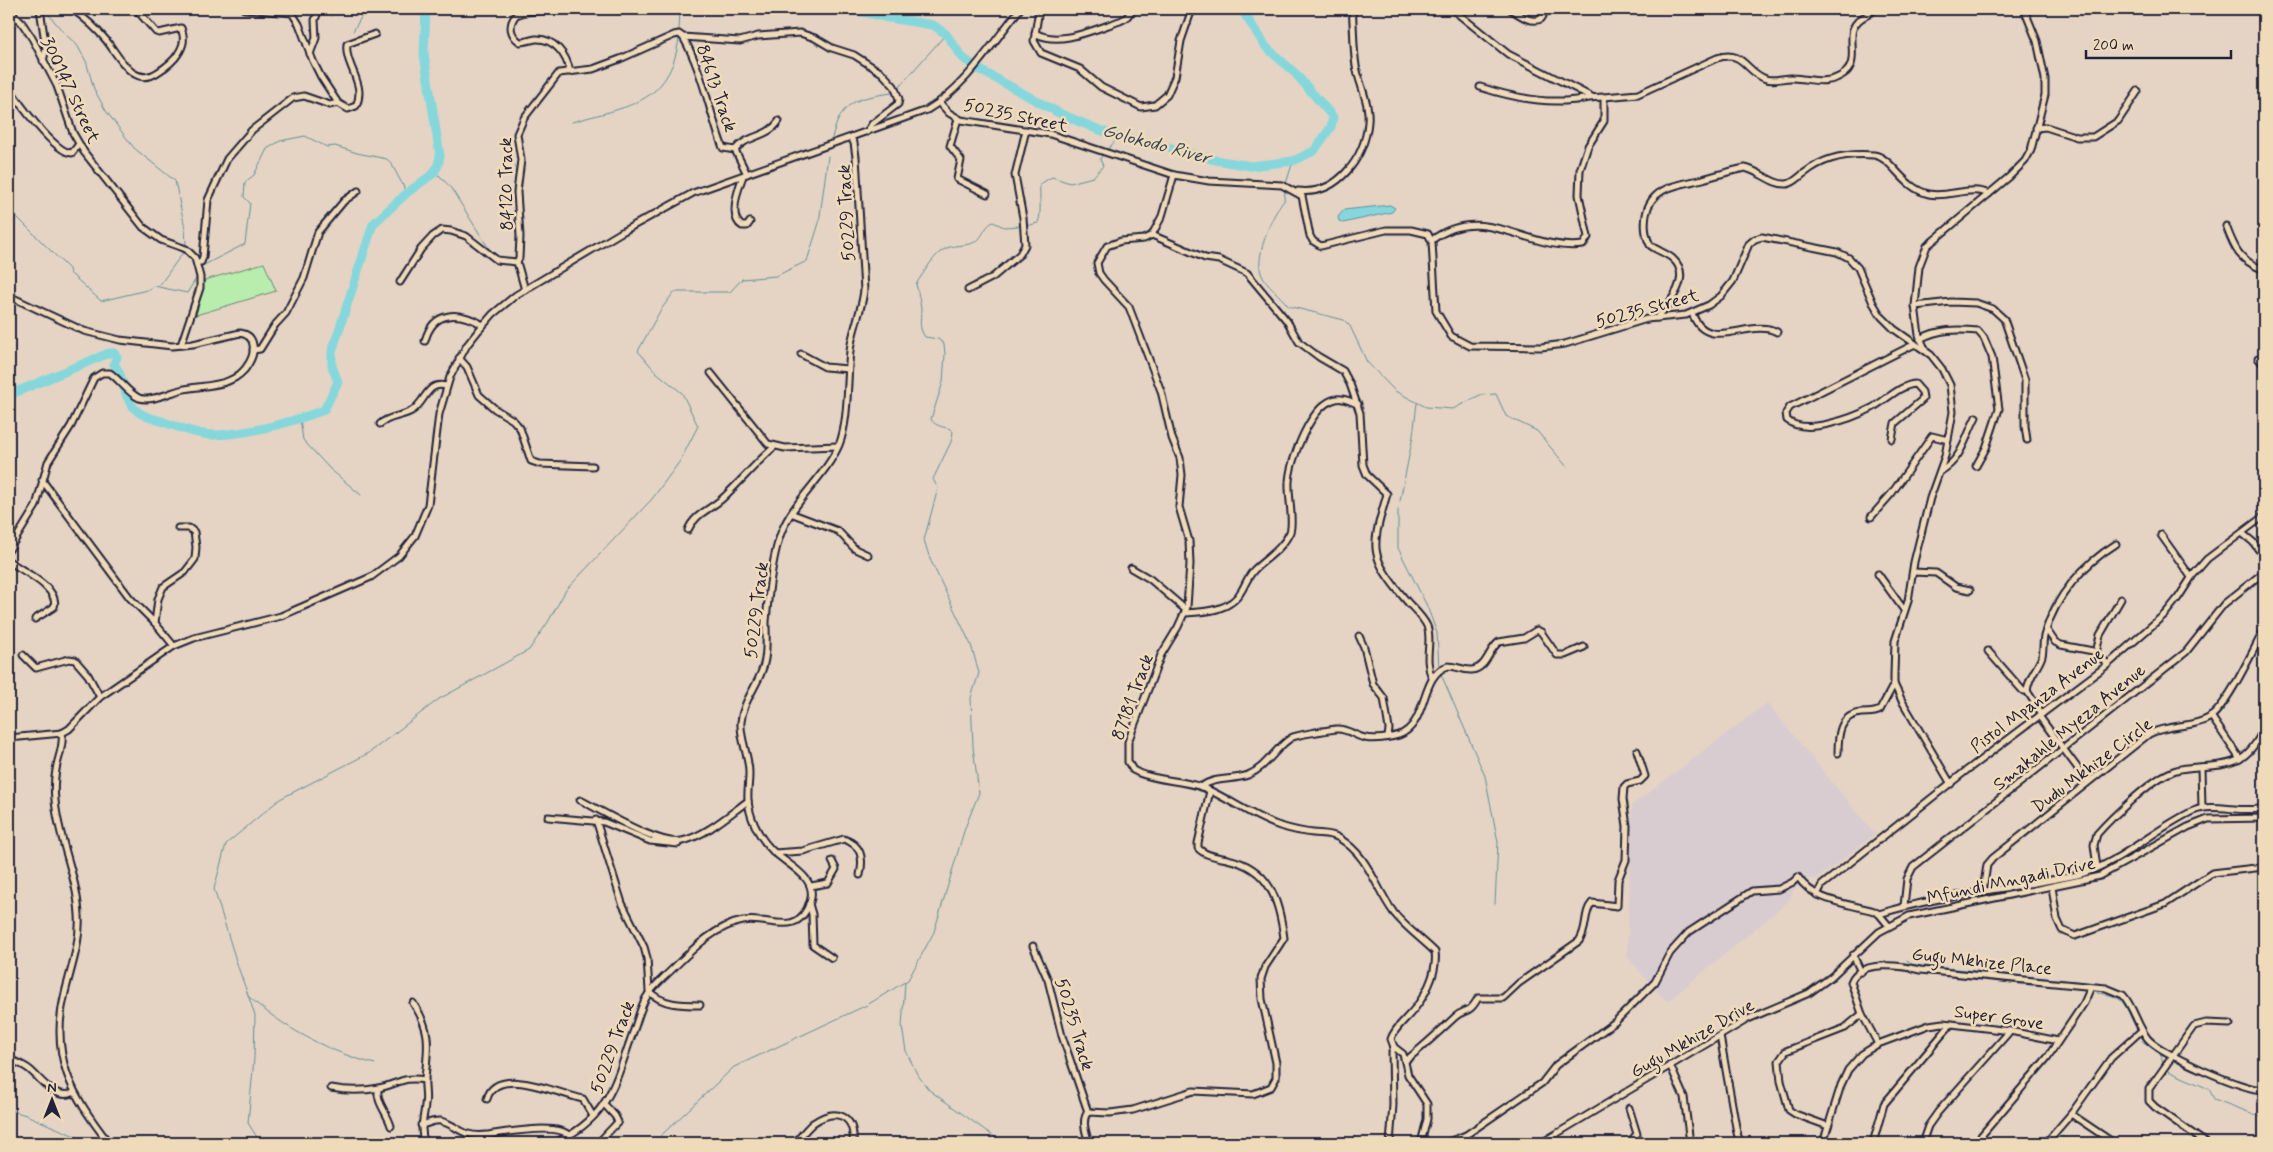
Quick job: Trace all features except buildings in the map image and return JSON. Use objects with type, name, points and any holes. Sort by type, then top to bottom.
[{"type":"street","points":[[40,9],[46,49],[43,61]]},
{"type":"street","points":[[72,9],[101,34],[129,71],[145,78],[154,75],[175,59],[182,46],[184,36],[181,28],[156,32],[136,9]]},
{"type":"street","points":[[244,9],[292,13],[299,24],[310,54],[338,103],[351,110],[356,106],[359,88],[347,52],[347,44],[375,34]]},
{"type":"street","points":[[310,54],[316,38],[315,20],[319,9]]},
{"type":"street","points":[[9,738],[62,733],[69,729],[100,697],[174,646],[194,638],[281,616],[371,577],[399,556],[415,536],[428,505],[439,414],[446,386],[459,358],[483,325],[508,302],[525,290],[661,210],[693,194],[916,116],[939,102],[965,77],[1020,9]]},
{"type":"street","points":[[1039,9],[1035,33],[1036,46],[1041,53],[1080,70],[1101,87],[1136,105],[1148,106],[1162,102],[1166,95],[1174,77],[1180,41],[1192,9]]},
{"type":"street","points":[[1035,33],[1051,39],[1080,34],[1120,21],[1126,18],[1133,9]]},
{"type":"street","name":"50235 Street","points":[[939,102],[949,113],[958,119],[1050,134],[1174,175],[1209,181],[1282,185],[1298,191],[1318,192],[1341,177],[1356,161],[1366,133],[1368,111],[1356,66],[1352,9]]},
{"type":"street","points":[[1452,9],[1508,54],[1592,97]]},
{"type":"street","points":[[1510,9],[1530,20],[1537,21],[1541,20],[1543,16],[1539,9]]},
{"type":"street","points":[[1480,87],[1497,92],[1560,101],[1638,94],[1717,58],[1729,55],[1738,58],[1757,75],[1770,80],[1791,78],[1816,82],[1830,80],[1848,69],[1852,62],[1853,29],[1861,17],[1875,9]]},
{"type":"street","points":[[1927,352],[1920,339],[1915,306],[1920,262],[1926,246],[2025,161],[2031,150],[2045,95],[2045,79],[2038,42],[2024,9]]},
{"type":"street","name":"300147 Street","points":[[9,10],[22,23],[32,38],[57,86],[72,133],[79,144],[143,226],[161,240],[189,250],[197,262]]},
{"type":"street","points":[[546,10],[516,15],[511,26],[512,33],[520,42],[541,40],[556,46],[564,54],[570,72]]},
{"type":"street","name":"84120 Track","points":[[525,290],[517,262],[520,236],[517,207],[521,160],[518,134],[520,126],[553,78],[561,72],[586,71],[679,34],[683,37],[740,41],[758,36],[800,33],[854,55],[889,78],[899,99],[894,108],[872,124],[867,132]]},
{"type":"street","name":"84613 Track","points":[[683,37],[698,66],[709,109],[723,148],[735,150]]},
{"type":"street","points":[[9,87],[20,105],[37,126],[64,150],[72,153],[79,144]]},
{"type":"street","points":[[2036,128],[2046,127],[2077,137],[2093,137],[2118,121],[2138,92]]},
{"type":"street","points":[[181,346],[200,288],[197,262],[201,262],[203,257],[208,200],[222,165],[252,130],[293,98],[304,96],[330,105],[338,103]]},
{"type":"street","points":[[1298,191],[1304,202],[1310,236],[1313,241],[1321,246],[1386,230],[1416,231],[1428,234],[1432,240],[1447,229],[1476,224],[1498,227],[1534,239],[1579,246],[1585,243],[1588,231],[1579,195],[1580,170],[1588,146],[1604,121],[1604,97]]},
{"type":"street","points":[[958,119],[950,142],[951,149],[961,160],[957,179],[987,194]]},
{"type":"street","points":[[750,222],[747,226],[742,226],[737,221],[736,194],[745,175],[735,150],[742,143],[771,130],[779,121]]},
{"type":"street","points":[[968,290],[993,277],[1020,254],[1025,245],[1023,218],[1015,175],[1026,130]]},
{"type":"street","name":"50229 Track","points":[[811,886],[805,877],[774,853],[762,838],[756,826],[748,800],[749,769],[741,730],[742,711],[765,662],[768,602],[781,534],[792,514],[838,446],[843,427],[852,342],[862,310],[864,290],[856,156],[854,143],[851,138]]},
{"type":"street","points":[[1657,318],[1678,289],[1679,273],[1678,266],[1672,258],[1650,245],[1645,231],[1645,220],[1649,202],[1654,196],[1668,188],[1745,168],[1756,171],[1779,183],[1789,184],[1812,168],[1847,154],[1881,157],[1909,185],[1923,192],[1951,194],[1976,190],[1988,194]]},
{"type":"street","points":[[1174,175],[1162,216],[1152,235],[1206,258],[1219,260],[1247,273],[1287,321],[1299,342],[1346,374],[1358,404],[1363,465],[1367,475],[1387,494],[1375,538],[1376,550],[1390,582],[1419,614],[1427,627],[1429,639],[1427,659],[1432,678]]},
{"type":"street","points":[[253,350],[260,349],[275,325],[286,313],[304,278],[313,244],[324,223],[344,201],[358,191]]},
{"type":"street","points":[[2226,226],[2239,255],[2254,266],[2264,270]]},
{"type":"street","points":[[400,282],[421,249],[442,230],[466,236],[497,260],[517,262]]},
{"type":"street","name":"87181 Track","points":[[1152,235],[1144,239],[1121,241],[1107,246],[1097,264],[1099,273],[1104,280],[1129,308],[1161,391],[1172,438],[1180,458],[1182,475],[1179,507],[1189,541],[1190,564],[1185,612],[1158,661],[1128,742],[1127,756],[1131,767],[1139,773],[1201,787],[1276,825],[1295,830],[1329,834],[1339,838],[1356,852],[1371,869],[1396,915],[1435,952],[1434,969],[1428,987],[1412,1012],[1392,1035],[1394,1047]]},
{"type":"street","name":"50235 Street","points":[[1432,240],[1436,312],[1448,332],[1461,343],[1470,346],[1500,348],[1553,346],[1582,340],[1633,323],[1657,318],[1672,318],[1710,306],[1733,281],[1749,244],[1755,239],[1767,237],[1837,252],[1849,258],[1858,268],[1873,303],[1881,316],[1927,352],[1942,369],[1952,392],[1953,412],[1948,440],[1940,472],[1930,498],[1904,610],[1895,640],[1894,684],[1951,784]]},
{"type":"street","points":[[9,550],[36,506],[48,462],[71,426],[94,378],[99,374],[110,373],[137,396],[146,399],[182,389],[228,381],[239,376],[246,368],[253,350],[251,339],[246,334],[240,333],[181,346],[138,343],[84,330],[10,299]]},
{"type":"street","points":[[1915,306],[1951,302],[1976,303],[1993,309],[2004,320],[2025,380],[2025,426],[2027,440]]},
{"type":"street","points":[[1692,313],[1698,326],[1705,331],[1738,332],[1764,327],[1777,332]]},
{"type":"street","points":[[425,342],[434,324],[442,317],[449,315],[464,316],[483,325]]},
{"type":"street","points":[[1920,339],[1932,333],[1959,329],[1978,331],[1989,348],[2000,410],[1986,448],[1976,466]]},
{"type":"street","points":[[1892,439],[1896,423],[1923,399],[1922,392],[1915,384],[1852,418],[1832,423],[1812,426],[1796,424],[1787,420],[1786,413],[1790,407],[1915,344]]},
{"type":"street","points":[[801,354],[825,368],[848,369]]},
{"type":"street","points":[[459,358],[467,367],[479,395],[495,409],[513,420],[520,428],[531,461],[540,464],[593,466]]},
{"type":"street","points":[[2258,358],[2264,365]]},
{"type":"street","points":[[712,373],[764,440],[774,447],[838,446]]},
{"type":"street","points":[[380,424],[388,418],[412,411],[421,403],[432,387],[439,384],[446,386]]},
{"type":"street","points":[[1131,568],[1150,580],[1185,612],[1216,610],[1236,599],[1252,571],[1275,553],[1286,540],[1292,522],[1289,508],[1290,475],[1306,429],[1318,412],[1334,399],[1358,404]]},
{"type":"street","points":[[1940,472],[1951,465],[1960,454],[1976,417]]},
{"type":"street","points":[[1871,517],[1892,493],[1932,436],[1948,440]]},
{"type":"street","points":[[688,530],[691,522],[697,516],[717,503],[774,447]]},
{"type":"street","points":[[42,480],[130,598],[155,623],[174,646]]},
{"type":"street","points":[[792,514],[838,531],[855,549],[868,555]]},
{"type":"street","name":"Pistol Mpanza Avenue","points":[[1817,895],[1822,885],[2108,664],[2165,614],[2199,566],[2264,516]]},
{"type":"street","points":[[155,623],[158,599],[163,587],[189,568],[196,554],[194,532],[189,528],[178,528]]},
{"type":"street","points":[[2242,533],[2253,542],[2264,557]]},
{"type":"street","points":[[2161,535],[2191,577]]},
{"type":"street","points":[[2026,691],[2028,679],[2041,658],[2046,629],[2066,588],[2095,558],[2116,544]]},
{"type":"street","points":[[9,562],[46,587],[54,597],[54,607],[35,619]]},
{"type":"street","points":[[1913,572],[1936,573],[1956,587],[1970,590]]},
{"type":"street","name":"Smakahle Myeza Avenue","points":[[1904,906],[1907,879],[1913,867],[2191,647],[2224,604],[2264,572]]},
{"type":"street","points":[[1878,574],[1904,610]]},
{"type":"street","points":[[2096,653],[2100,635],[2121,599]]},
{"type":"street","points":[[2046,629],[2055,642],[2096,653],[2108,664]]},
{"type":"street","points":[[1201,787],[1215,780],[1250,774],[1262,767],[1284,743],[1295,736],[1337,729],[1366,738],[1388,737],[1404,733],[1416,719],[1432,678],[1439,670],[1448,666],[1467,670],[1476,669],[1485,662],[1496,644],[1504,641],[1524,638],[1535,630],[1541,632],[1552,650],[1559,656],[1584,647]]},
{"type":"street","points":[[2240,759],[2211,716],[2222,703],[2264,630]]},
{"type":"street","points":[[1359,636],[1373,684],[1384,698],[1389,729],[1388,737]]},
{"type":"street","points":[[1988,651],[2023,691],[2026,691],[2088,782]]},
{"type":"street","points":[[23,654],[36,668],[75,660],[88,675],[100,697]]},
{"type":"street","points":[[1838,753],[1838,734],[1841,724],[1856,714],[1880,710],[1894,684]]},
{"type":"street","name":"Dudu Mkhize Circle","points":[[1983,891],[1987,864],[2088,782],[2155,731],[2161,728],[2201,721],[2211,716]]},
{"type":"street","points":[[2097,867],[2094,839],[2101,829],[2168,773],[2184,768],[2225,766],[2240,759],[2254,748],[2264,728]]},
{"type":"street","points":[[62,733],[63,742],[54,786],[55,803],[76,888],[79,920],[77,944],[61,1012],[60,1032],[63,1060],[73,1093],[109,1143]]},
{"type":"street","points":[[1405,1061],[1441,1032],[1458,1015],[1472,1009],[1478,998],[1503,998],[1519,983],[1580,941],[1585,930],[1589,907],[1592,903],[1617,906],[1618,880],[1626,860],[1627,826],[1623,791],[1627,784],[1640,781],[1645,776],[1637,751]]},
{"type":"street","points":[[2201,767],[2202,808]]},
{"type":"street","points":[[1088,1112],[1110,1113],[1133,1110],[1193,1091],[1252,1094],[1266,1090],[1274,1083],[1276,1072],[1274,1046],[1262,999],[1260,979],[1265,967],[1284,938],[1280,908],[1273,890],[1250,868],[1241,863],[1206,854],[1198,848],[1210,791]]},
{"type":"street","points":[[580,800],[647,834],[664,839],[682,841]]},
{"type":"street","points":[[548,817],[596,820],[613,824],[650,841],[674,844],[712,827],[748,800]]},
{"type":"street","points":[[1879,914],[1904,906],[2076,875],[2097,867],[2186,815],[2202,808],[2254,810],[2264,808]]},
{"type":"street","name":"Mfundi Mngadi Drive","points":[[1853,955],[1871,938],[1909,916],[2052,887],[2108,873],[2188,827],[2208,819],[2264,818]]},
{"type":"street","points":[[596,820],[622,903],[645,953],[649,991],[658,1000],[686,1005],[700,1004]]},
{"type":"street","points":[[774,853],[811,850],[844,839],[857,846],[861,852],[863,864],[860,875]]},
{"type":"street","points":[[832,861],[836,869],[828,883],[811,886],[812,895],[809,904],[812,914],[813,945],[816,949],[832,958]]},
{"type":"street","points":[[2052,887],[2057,919],[2062,930],[2075,936],[2165,904],[2212,873],[2264,867]]},
{"type":"street","points":[[1446,1143],[1466,1135],[1542,1083],[1556,1065],[1616,1022],[1655,982],[1670,953],[1689,932],[1752,891],[1779,889],[1793,882],[1798,877],[1807,888],[1817,895],[1879,914],[1889,926]]},
{"type":"street","name":"50229 Track","points":[[554,1143],[569,1136],[605,1105],[614,1085],[642,1002],[649,991],[715,931],[732,923],[745,920],[766,920],[788,925],[801,917],[809,904]]},
{"type":"street","name":"50235 Track","points":[[1033,946],[1048,980],[1062,1036],[1088,1112],[1085,1120],[1089,1143]]},
{"type":"street","points":[[1853,955],[1861,972],[1852,978],[1852,987],[1862,1014],[1878,1044]]},
{"type":"street","name":"Gugu Mkhize Drive","points":[[1541,1143],[1759,1014],[1809,993],[1831,977],[1853,955]]},
{"type":"street","name":"Gugu Mkhize Place","points":[[1861,972],[1891,964],[1920,970],[2091,987],[2119,992],[2126,998],[2142,1030]]},
{"type":"street","points":[[1975,1143],[2037,1070],[2084,1003],[2091,987]]},
{"type":"street","points":[[413,1003],[428,1032],[428,1064],[425,1080],[426,1098],[422,1125],[425,1143]]},
{"type":"street","points":[[1828,1126],[1795,1114],[1790,1110],[1781,1081],[1779,1061],[1786,1051],[1845,1028],[1862,1014]]},
{"type":"street","name":"Super Grove","points":[[1823,1143],[1841,1085],[1848,1070],[1862,1054],[1878,1044],[1937,1023],[2010,1031],[2058,1041]]},
{"type":"street","points":[[2206,1143],[2150,1101],[2150,1089],[2194,1026],[2206,1023],[2230,1024]]},
{"type":"street","points":[[1872,1143],[1884,1104],[1951,1024]]},
{"type":"street","points":[[2047,1143],[2071,1114],[2111,1058],[2142,1030],[2152,1043],[2173,1057],[2248,1087],[2264,1090]]},
{"type":"street","points":[[1922,1143],[1928,1126],[1938,1112],[2010,1031]]},
{"type":"street","points":[[1720,1036],[1740,1143]]},
{"type":"street","points":[[1390,1143],[1393,1105],[1392,1052],[1394,1047],[1403,1054],[1408,1075],[1427,1104],[1427,1119],[1421,1143]]},
{"type":"street","points":[[9,1059],[29,1069],[50,1090],[65,1095],[73,1093]]},
{"type":"street","points":[[1670,1066],[1684,1097],[1690,1143]]},
{"type":"street","points":[[331,1088],[356,1091],[378,1088],[406,1078],[425,1080]]},
{"type":"street","points":[[487,1099],[490,1090],[502,1083],[528,1084],[583,1099],[593,1116]]},
{"type":"street","points":[[378,1088],[378,1100],[389,1116],[391,1126]]},
{"type":"street","points":[[598,1143],[618,1122],[605,1105]]},
{"type":"street","points":[[1629,1108],[1637,1134],[1629,1143]]},
{"type":"street","points":[[2071,1114],[2114,1143]]},
{"type":"street","points":[[795,1143],[813,1124],[823,1118],[834,1116],[846,1118],[850,1122],[853,1130],[853,1143]]},
{"type":"street","points":[[422,1125],[440,1121],[463,1133],[476,1136],[532,1130],[559,1130],[567,1132],[569,1136]]},
{"type":"shaded area","points":[[1767,703],[1875,834],[1817,879],[1807,880],[1794,890],[1789,901],[1667,1002],[1627,957],[1632,805]]},
{"type":"green space","points":[[264,263],[276,291],[196,315],[205,280]]},
{"type":"water","points":[[1390,205],[1395,208],[1392,212],[1343,223],[1339,221],[1338,217],[1344,210]]},
{"type":"waterway","points":[[44,9],[77,45],[86,61],[94,89],[106,111],[134,148],[175,181],[185,228],[186,245]]},
{"type":"waterway","points":[[331,16],[337,9]]},
{"type":"waterway","points":[[353,31],[366,9]]},
{"type":"waterway","points":[[9,395],[109,353],[114,353],[117,357],[114,364],[118,369],[127,397],[134,408],[148,417],[194,432],[212,435],[255,430],[324,410],[338,382],[332,366],[332,352],[373,224],[407,193],[434,173],[438,165],[440,156],[424,54],[426,9]]},
{"type":"waterway","points":[[679,31],[680,9]]},
{"type":"waterway","name":"Golokodo River","points":[[850,9],[933,25],[946,34],[963,58],[980,70],[1061,114],[1119,137],[1164,146],[1215,160],[1251,166],[1293,161],[1314,151],[1331,127],[1333,117],[1295,73],[1266,47],[1244,13],[1244,9]]},
{"type":"waterway","points":[[898,88],[946,34]]},
{"type":"waterway","points":[[572,122],[628,106],[656,90],[666,77],[674,60],[679,38]]},
{"type":"waterway","points":[[832,138],[840,116],[845,109],[860,100],[892,93]]},
{"type":"waterway","points":[[204,265],[245,244],[250,203],[244,197],[245,182],[254,175],[267,149],[280,141],[305,136],[327,147],[335,146],[387,159],[407,193]]},
{"type":"waterway","points":[[1107,150],[1119,137]]},
{"type":"waterway","points":[[1026,226],[1038,223],[1040,184],[1052,177],[1070,183],[1093,177],[1103,166],[1100,159],[1103,154]]},
{"type":"waterway","points":[[266,1143],[260,1142],[248,1123],[254,1058],[255,1015],[214,889],[226,844],[280,799],[369,753],[439,699],[529,650],[566,590],[652,499],[680,461],[698,426],[682,393],[656,372],[638,351],[660,311],[674,292],[730,292],[742,279],[776,276],[807,261],[819,223],[828,156]]},
{"type":"waterway","points":[[1286,184],[1293,161]]},
{"type":"waterway","points":[[434,173],[440,176],[451,188],[491,252]]},
{"type":"waterway","points":[[1285,190],[1284,201],[1270,225],[1262,246],[1260,266],[1263,278],[1288,306],[1344,320],[1350,326],[1367,362],[1395,391],[1426,407],[1453,409],[1480,395],[1496,394],[1506,416],[1537,431],[1567,467]]},
{"type":"waterway","points":[[9,209],[69,269],[70,273],[101,301],[147,290],[154,286],[187,293],[197,277]]},
{"type":"waterway","points":[[936,485],[933,479],[951,442],[953,432],[951,429],[937,425],[931,419],[943,382],[944,344],[938,339],[925,337],[921,330],[921,306],[916,284],[938,254],[947,248],[967,245],[978,240],[993,222],[1004,227],[1020,226]]},
{"type":"waterway","points":[[159,286],[184,251]]},
{"type":"waterway","points":[[1400,501],[1413,436],[1417,403]]},
{"type":"waterway","points":[[300,419],[303,440],[330,469],[361,495]]},
{"type":"waterway","points":[[653,1143],[734,1067],[867,1005],[908,980],[934,932],[965,828],[979,793],[973,747],[971,698],[979,673],[971,645],[930,559],[924,540],[938,488]]},
{"type":"waterway","points":[[1398,510],[1398,548],[1427,606],[1437,633],[1439,668]]},
{"type":"waterway","points":[[1441,674],[1485,776],[1498,842],[1495,904]]},
{"type":"waterway","points":[[1907,960],[1910,964],[1922,966]]},
{"type":"waterway","points":[[1925,966],[2095,983]]},
{"type":"waterway","points":[[905,982],[902,1027],[906,1051],[917,1074],[929,1090],[1003,1143]]},
{"type":"waterway","points":[[2097,993],[2118,998],[2125,1006],[2135,1026]]},
{"type":"waterway","points":[[249,997],[277,1019],[308,1038],[341,1053],[375,1064]]},
{"type":"waterway","points":[[2142,1041],[2161,1055],[2163,1065]]},
{"type":"waterway","points":[[2168,1071],[2209,1089],[2214,1099],[2264,1118]]},
{"type":"waterway","points":[[9,1110],[26,1115],[91,1143]]},
{"type":"waterway","points":[[2062,1136],[2068,1143]]}]
